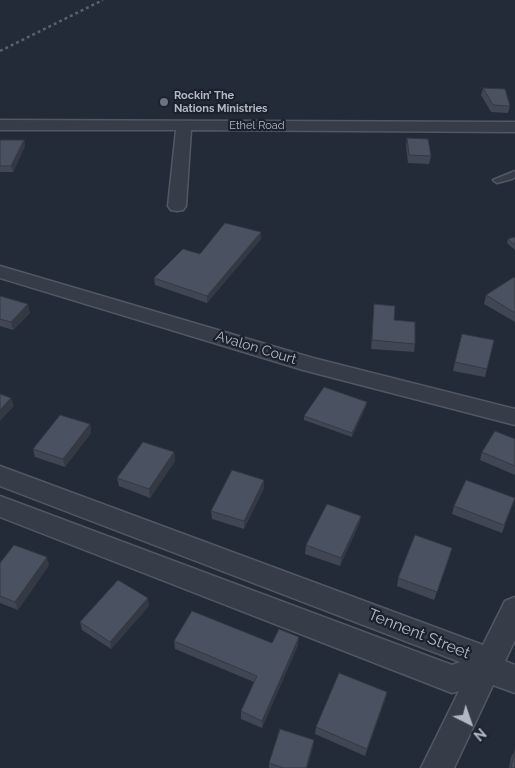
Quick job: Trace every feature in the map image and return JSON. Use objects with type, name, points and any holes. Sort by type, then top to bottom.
[{"type":"street","name":"Ethel Road","points":[[0,125],[515,127]]},
{"type":"street","points":[[177,206],[184,126]]},
{"type":"street","name":"Avalon Court","points":[[0,272],[311,365],[515,416]]},
{"type":"street","name":"Tennent Street","points":[[0,476],[470,652],[487,669],[452,679],[0,506]]},
{"type":"street","points":[[437,768],[515,610]]},
{"type":"street","points":[[487,669],[515,680]]},
{"type":"lane","points":[[497,180],[515,174]]},
{"type":"building","points":[[483,88],[505,89],[510,106],[493,105]]},
{"type":"building","points":[[407,138],[428,139],[431,156],[409,155]]},
{"type":"building","points":[[0,140],[24,140],[11,166],[0,166]]},
{"type":"building","points":[[225,223],[261,232],[207,296],[154,278],[183,249],[200,254]]},
{"type":"building","points":[[515,237],[515,245],[508,239]]},
{"type":"building","points":[[515,278],[515,313],[486,295]]},
{"type":"building","points":[[0,296],[28,304],[11,322],[0,319]]},
{"type":"building","points":[[374,304],[395,306],[394,320],[415,322],[415,344],[372,340]]},
{"type":"building","points":[[462,334],[494,340],[487,369],[455,362]]},
{"type":"building","points":[[324,387],[367,402],[352,433],[304,416]]},
{"type":"building","points":[[0,394],[11,398],[0,410]]},
{"type":"building","points":[[60,415],[90,424],[63,459],[33,449]]},
{"type":"building","points":[[495,431],[515,439],[515,466],[482,452]]},
{"type":"building","points":[[143,442],[174,452],[149,489],[117,478]]},
{"type":"building","points":[[232,470],[264,480],[244,521],[211,511]]},
{"type":"building","points":[[466,480],[515,498],[504,525],[454,506]]},
{"type":"building","points":[[327,504],[361,516],[341,558],[306,545]]},
{"type":"building","points":[[415,535],[452,548],[437,592],[398,578]]},
{"type":"building","points":[[14,545],[47,557],[15,602],[0,596],[0,563]]},
{"type":"building","points":[[118,580],[148,598],[110,642],[80,622]]},
{"type":"building","points":[[192,611],[272,643],[279,629],[299,637],[262,721],[241,711],[257,676],[174,641]]},
{"type":"building","points":[[339,673],[387,692],[367,749],[316,727]]},
{"type":"building","points":[[280,729],[314,740],[306,768],[284,768],[269,763]]},
{"type":"building","points":[[515,750],[515,768],[511,768]]},
{"type":"railway","points":[[0,51],[103,0]]},
{"type":"place","name":"Rockin’ The Nations Ministries","points":[[164,102]]}]
